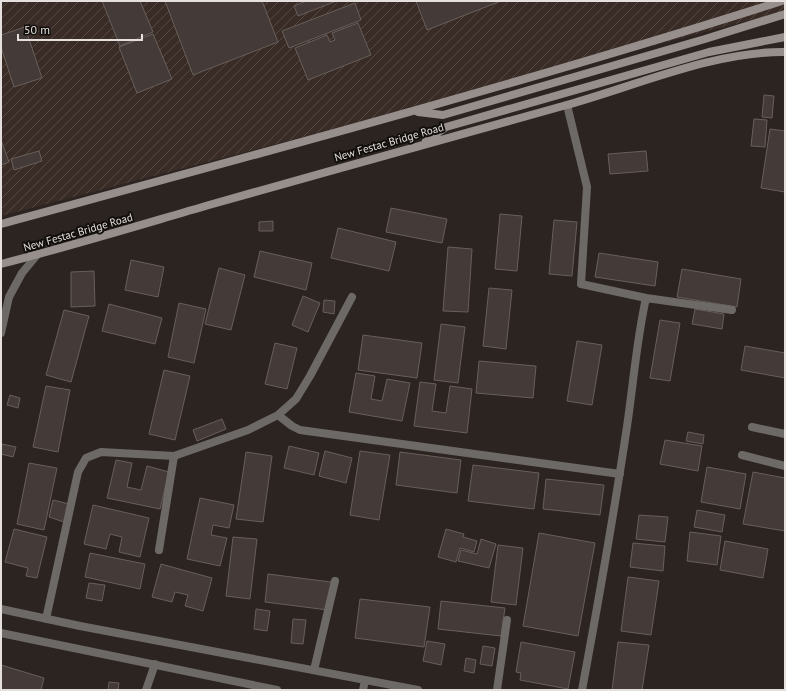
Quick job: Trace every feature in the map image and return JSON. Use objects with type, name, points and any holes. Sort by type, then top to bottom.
[{"type":"main road","points":[[1,224],[413,111],[631,49],[782,1]]},
{"type":"main road","points":[[413,111],[443,115],[705,39],[785,14]]},
{"type":"main road","points":[[421,145],[446,127],[709,52],[785,37]]},
{"type":"main road","name":"New Festac Bridge Road","points":[[1,264],[567,105],[703,64],[768,52],[785,52]]},
{"type":"street","points":[[567,105],[587,187],[581,284],[646,298],[732,310]]},
{"type":"street","points":[[1,333],[9,297],[22,273],[37,255]]},
{"type":"street","points":[[46,619],[78,472],[86,458],[100,452],[174,456],[248,430],[278,415],[296,398],[303,387],[352,297]]},
{"type":"street","points":[[582,690],[620,474],[639,326],[646,298]]},
{"type":"street","points":[[278,415],[292,426],[300,430],[620,474]]},
{"type":"street","points":[[752,427],[785,434]]},
{"type":"street","points":[[742,455],[785,466]]},
{"type":"street","points":[[159,550],[174,456]]},
{"type":"street","points":[[314,670],[335,581]]},
{"type":"street","points":[[1,609],[46,619],[418,690]]},
{"type":"street","points":[[497,690],[507,620]]},
{"type":"street","points":[[1,633],[277,690]]},
{"type":"street","points":[[146,690],[155,664]]},
{"type":"street","points":[[362,690],[365,680]]},
{"type":"shaded area","points":[[1,1],[785,1],[785,11],[1,216]]},
{"type":"building","points":[[102,1],[140,1],[153,32],[120,46]]},
{"type":"building","points":[[165,1],[262,1],[278,42],[193,75]]},
{"type":"building","points":[[306,1],[334,2],[298,16],[294,6]]},
{"type":"building","points":[[416,1],[501,1],[427,30]]},
{"type":"building","points":[[355,3],[361,20],[289,48],[282,31]]},
{"type":"building","points":[[358,23],[371,55],[308,80],[295,48],[327,35],[330,42],[335,40],[332,33]]},
{"type":"building","points":[[25,27],[42,78],[14,87],[1,47],[1,35]]},
{"type":"building","points":[[153,34],[172,79],[137,93],[119,47]]},
{"type":"building","points":[[764,95],[774,96],[772,118],[762,117]]},
{"type":"building","points":[[754,119],[767,120],[765,147],[751,146]]},
{"type":"building","points":[[770,129],[785,131],[785,192],[761,188]]},
{"type":"building","points":[[1,140],[9,162],[1,165]]},
{"type":"building","points":[[39,151],[42,161],[14,170],[11,159]]},
{"type":"building","points":[[646,151],[648,171],[610,174],[608,154]]},
{"type":"building","points":[[391,208],[447,219],[442,243],[386,232]]},
{"type":"building","points":[[500,214],[522,216],[517,271],[495,269]]},
{"type":"building","points":[[554,220],[577,222],[572,276],[549,274]]},
{"type":"building","points":[[273,221],[273,231],[259,231],[259,222]]},
{"type":"building","points":[[338,228],[396,242],[389,271],[331,258]]},
{"type":"building","points":[[448,247],[472,249],[468,312],[443,311]]},
{"type":"building","points":[[260,251],[312,263],[306,290],[254,277]]},
{"type":"building","points":[[599,253],[658,262],[655,286],[595,277]]},
{"type":"building","points":[[131,260],[164,267],[158,297],[125,290]]},
{"type":"building","points":[[219,268],[245,275],[231,330],[205,324]]},
{"type":"building","points":[[682,269],[741,279],[737,307],[677,297]]},
{"type":"building","points":[[94,271],[95,306],[71,307],[71,272]]},
{"type":"building","points":[[489,288],[512,290],[506,349],[483,346]]},
{"type":"building","points":[[303,296],[320,303],[308,332],[292,325]]},
{"type":"building","points":[[324,300],[335,301],[334,314],[323,312]]},
{"type":"building","points":[[179,303],[206,309],[194,363],[168,357]]},
{"type":"building","points":[[109,304],[162,318],[155,344],[102,331]]},
{"type":"building","points":[[695,309],[724,314],[722,329],[692,324]]},
{"type":"building","points":[[64,310],[89,316],[71,382],[46,375]]},
{"type":"building","points":[[660,320],[680,323],[670,381],[650,378]]},
{"type":"building","points":[[441,324],[465,327],[458,383],[434,380]]},
{"type":"building","points":[[363,335],[422,343],[417,378],[358,370]]},
{"type":"building","points":[[577,341],[602,345],[592,405],[567,401]]},
{"type":"building","points":[[275,343],[297,348],[287,389],[265,384]]},
{"type":"building","points":[[745,346],[785,353],[785,378],[741,370]]},
{"type":"building","points":[[479,361],[536,366],[533,398],[476,393]]},
{"type":"building","points":[[164,370],[190,376],[175,440],[149,434]]},
{"type":"building","points":[[356,373],[375,376],[371,399],[382,401],[387,379],[410,383],[402,421],[349,412]]},
{"type":"building","points":[[420,382],[436,384],[432,411],[446,413],[450,386],[472,389],[467,433],[414,426]]},
{"type":"building","points":[[46,386],[70,390],[58,452],[33,447]]},
{"type":"building","points":[[10,395],[20,398],[18,408],[7,405]]},
{"type":"building","points":[[222,419],[226,429],[197,441],[193,430]]},
{"type":"building","points":[[688,432],[704,435],[703,444],[686,441]]},
{"type":"building","points":[[665,440],[702,446],[698,471],[660,464]]},
{"type":"building","points":[[2,444],[16,447],[13,457],[1,454]]},
{"type":"building","points":[[289,446],[319,453],[314,475],[284,468]]},
{"type":"building","points":[[325,451],[352,458],[346,483],[319,476]]},
{"type":"building","points":[[360,451],[390,455],[379,520],[350,515]]},
{"type":"building","points":[[246,452],[272,456],[263,522],[236,519]]},
{"type":"building","points":[[400,452],[461,460],[457,493],[396,485]]},
{"type":"building","points":[[116,460],[132,463],[127,487],[141,490],[147,466],[169,472],[160,509],[107,498]]},
{"type":"building","points":[[29,463],[57,468],[44,530],[17,524]]},
{"type":"building","points":[[473,465],[539,473],[534,509],[468,501]]},
{"type":"building","points":[[707,467],[746,474],[740,509],[701,502]]},
{"type":"building","points":[[753,472],[785,478],[785,531],[743,524]]},
{"type":"building","points":[[546,479],[604,485],[600,515],[543,509]]},
{"type":"building","points":[[200,498],[234,505],[229,528],[213,525],[211,535],[227,538],[220,566],[187,559]]},
{"type":"building","points":[[53,500],[69,504],[64,522],[49,517]]},
{"type":"building","points":[[93,505],[149,518],[140,557],[119,552],[122,537],[110,534],[106,549],[84,544]]},
{"type":"building","points":[[697,510],[725,515],[722,532],[694,527]]},
{"type":"building","points":[[639,515],[668,517],[665,542],[636,539]]},
{"type":"building","points":[[14,529],[47,537],[37,578],[26,576],[28,568],[5,562]]},
{"type":"building","points":[[446,529],[464,534],[463,537],[477,541],[474,552],[460,548],[456,562],[438,557]]},
{"type":"building","points":[[690,532],[721,536],[717,565],[687,561]]},
{"type":"building","points":[[539,533],[595,543],[578,636],[523,626]]},
{"type":"building","points":[[233,537],[257,539],[250,599],[226,596]]},
{"type":"building","points":[[481,539],[496,544],[489,568],[458,561],[461,550],[477,554]]},
{"type":"building","points":[[725,541],[768,549],[763,578],[720,570]]},
{"type":"building","points":[[633,543],[665,546],[663,571],[630,567]]},
{"type":"building","points":[[498,545],[523,548],[516,605],[491,602]]},
{"type":"building","points":[[90,553],[145,564],[140,589],[85,577]]},
{"type":"building","points":[[161,564],[212,578],[203,611],[185,606],[188,595],[175,592],[172,602],[152,597]]},
{"type":"building","points":[[268,574],[331,582],[328,610],[265,602]]},
{"type":"building","points":[[628,577],[659,581],[651,635],[621,631]]},
{"type":"building","points":[[89,583],[105,585],[102,601],[86,598]]},
{"type":"building","points":[[360,599],[430,607],[424,647],[355,638]]},
{"type":"building","points":[[441,601],[505,608],[501,636],[438,629]]},
{"type":"building","points":[[256,609],[270,611],[267,631],[254,629]]},
{"type":"building","points":[[293,619],[306,620],[303,644],[291,643]]},
{"type":"building","points":[[427,641],[445,644],[441,665],[423,661]]},
{"type":"building","points":[[521,642],[575,652],[568,689],[520,680],[521,673],[516,672]]},
{"type":"building","points":[[618,642],[649,645],[642,690],[612,690]]},
{"type":"building","points":[[483,646],[495,648],[492,666],[480,664]]},
{"type":"building","points":[[466,658],[476,660],[474,673],[464,671]]},
{"type":"building","points":[[1,665],[44,678],[41,690],[1,690]]},
{"type":"building","points":[[109,682],[119,683],[118,690],[108,690]]}]
